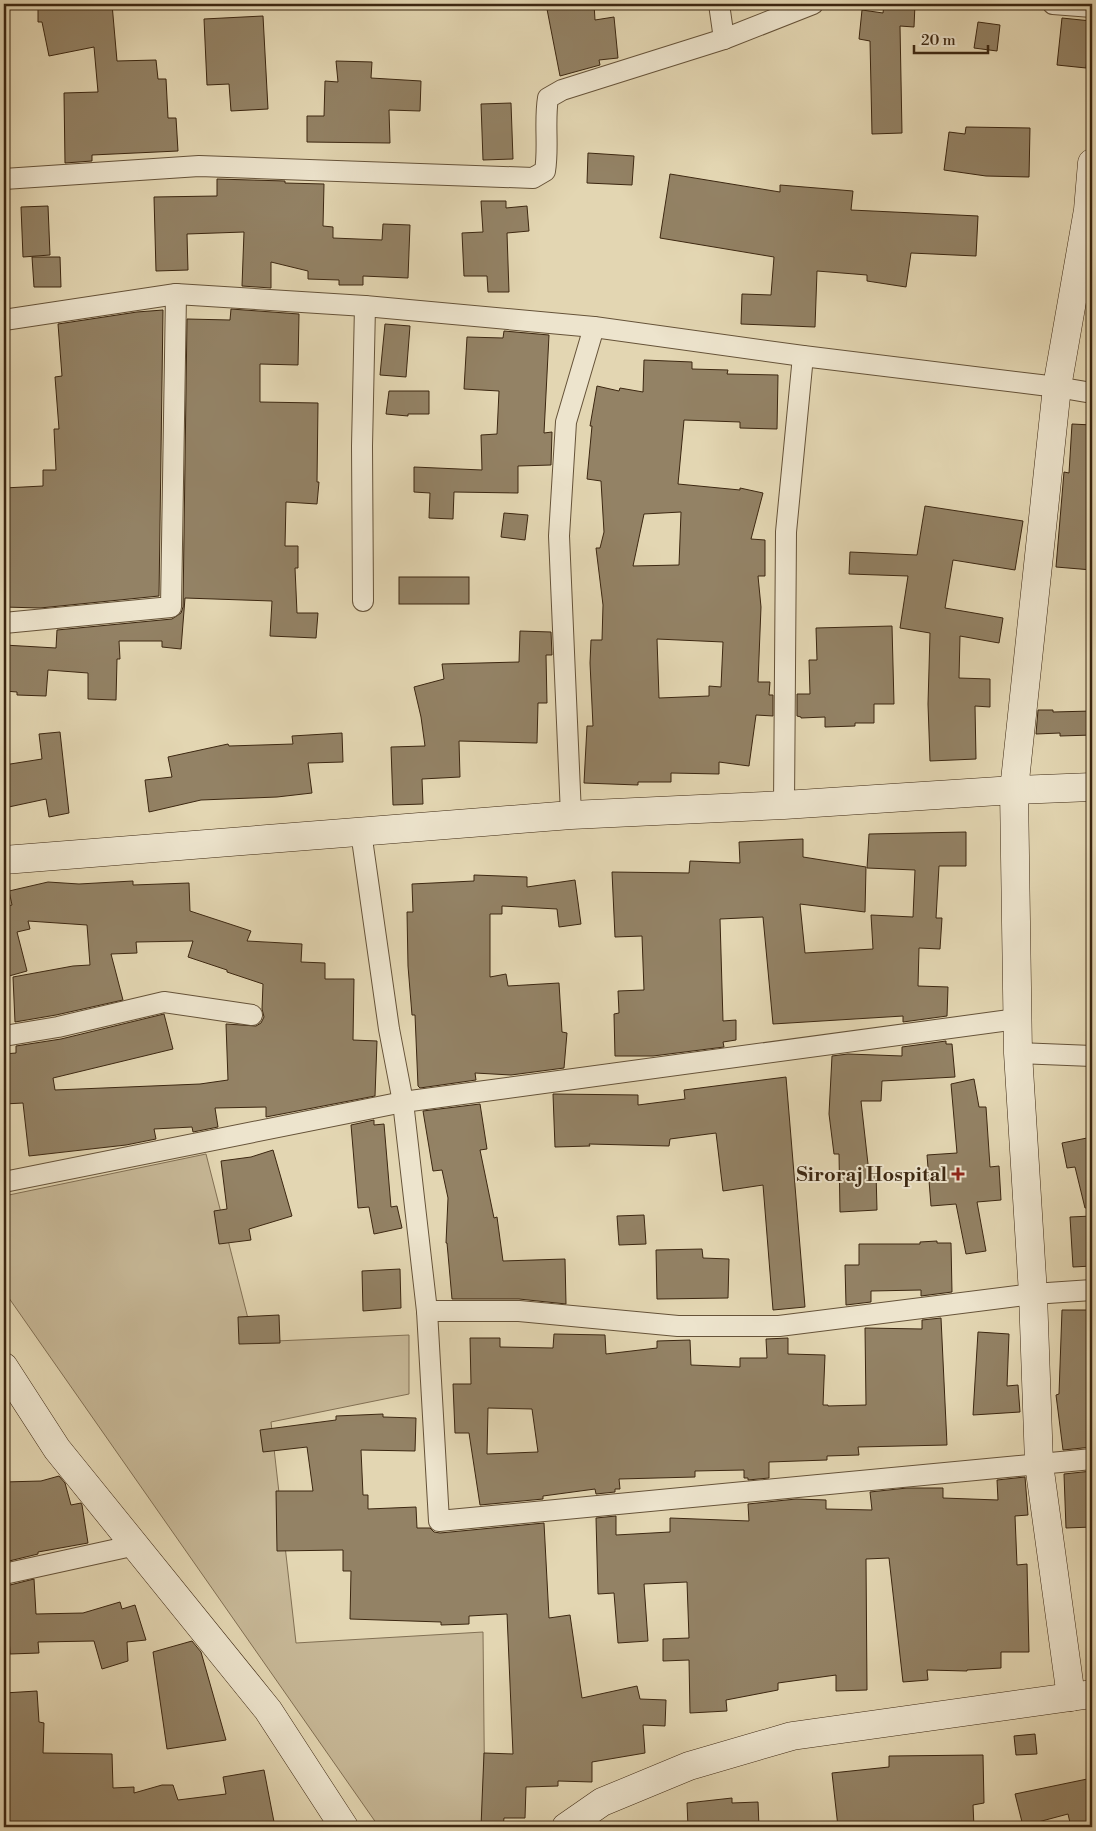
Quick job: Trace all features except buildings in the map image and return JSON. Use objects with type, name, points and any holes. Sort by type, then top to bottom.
[{"type":"street","points":[[719,4],[724,39]]},
{"type":"street","points":[[4,179],[199,166],[533,178],[545,171],[548,157],[546,115],[548,98],[562,90],[724,39],[814,4]]},
{"type":"street","points":[[1053,4],[1092,6]]},
{"type":"street","points":[[566,1827],[602,1802],[689,1766],[792,1736],[1082,1696],[1039,1464],[1033,1294],[1018,1053],[1014,790],[1058,387],[1090,210],[1092,163]]},
{"type":"street","points":[[4,320],[176,294],[365,306],[594,327],[1092,393]]},
{"type":"street","points":[[4,622],[171,607],[176,294]]},
{"type":"street","points":[[363,601],[362,446],[365,306]]},
{"type":"street","points":[[571,815],[559,536],[566,422],[594,327]]},
{"type":"street","points":[[784,805],[786,532],[802,356]]},
{"type":"street","points":[[4,860],[571,815],[1092,787]]},
{"type":"street","points":[[361,832],[390,1029],[403,1102],[427,1311],[439,1521],[1092,1459]]},
{"type":"street","points":[[4,1036],[58,1027],[164,1002],[252,1015]]},
{"type":"street","points":[[4,1182],[403,1102],[1017,1019]]},
{"type":"street","points":[[1018,1053],[1092,1056]]},
{"type":"street","points":[[427,1311],[519,1311],[678,1326],[779,1326],[1033,1294],[1092,1290]]},
{"type":"street","points":[[4,1367],[57,1449],[268,1710],[344,1827]]},
{"type":"street","points":[[4,1574],[136,1545]]},
{"type":"shaded area","points":[[206,1154],[254,1342],[409,1335],[409,1394],[271,1422],[296,1643],[483,1632],[485,1827],[379,1827],[4,1291],[4,1196]]},
{"type":"place","name":"Siroraj Hospital","points":[[958,1174]]}]
